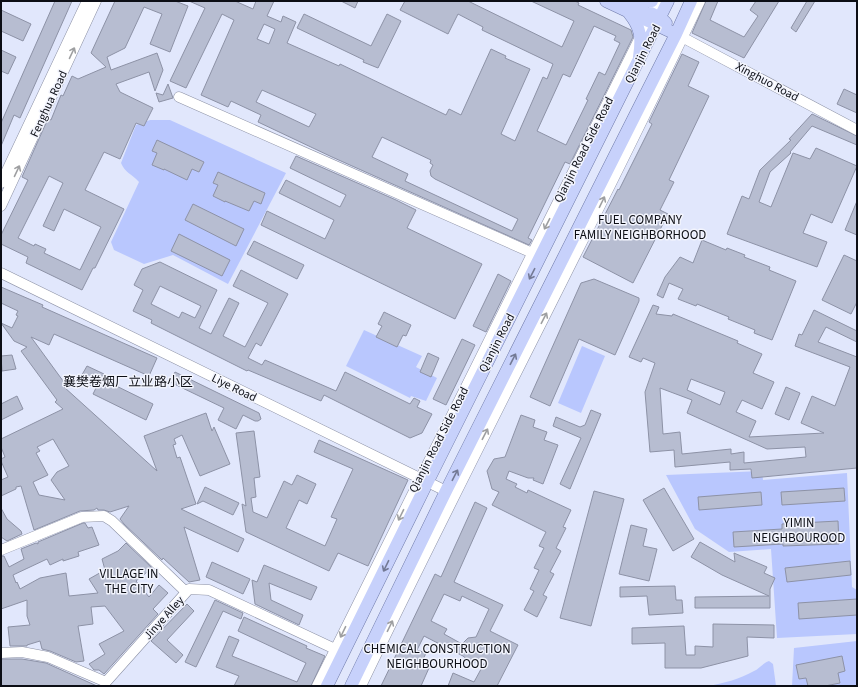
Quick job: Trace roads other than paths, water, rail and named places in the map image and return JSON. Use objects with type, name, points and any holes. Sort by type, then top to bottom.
[{"type":"main road","points":[[606,1],[628,5],[655,20],[679,36]]},
{"type":"main road","points":[[628,5],[652,1]]},
{"type":"main road","name":"Qianjin Road","points":[[327,686],[423,481],[537,254],[638,63],[655,20],[668,1]]},
{"type":"main road","name":"Qianjin Road","points":[[351,686],[446,491],[679,36],[691,1]]},
{"type":"main road","points":[[628,5],[640,29],[638,63]]},
{"type":"street","name":"Fenghua Road","points":[[1,183],[87,1]]},
{"type":"street","name":"Fenghua Road","points":[[1,206],[96,1]]},
{"type":"street","name":"Qianjin Road Side Road","points":[[537,254],[640,39],[655,20],[658,1]]},
{"type":"street","points":[[361,686],[409,585],[570,267],[679,36],[700,1]]},
{"type":"street","name":"Xinghuo Road","points":[[679,36],[857,130]]},
{"type":"street","points":[[179,97],[537,254]]},
{"type":"street","name":"Liye Road","points":[[1,272],[446,491]]},
{"type":"street","name":"Qianjin Road Side Road","points":[[316,686],[423,481]]},
{"type":"street","points":[[1,550],[82,517],[104,516],[112,521],[186,592]]},
{"type":"street","name":"Jinye Alley","points":[[1,653],[22,652],[48,657],[106,682],[189,589],[209,590],[335,649]]},
{"type":"district","name":"FUEL COMPANY FAMILY NEIGHBORHOOD","points":[[640,228]]},
{"type":"district","name":"襄樊卷烟厂立业路小区","points":[[128,382]]},
{"type":"district","name":"YIMIN NEIGHBOUROOD","points":[[799,530]]},
{"type":"district","name":"VILLAGE IN THE CITY","points":[[129,582]]},
{"type":"district","name":"CHEMICAL CONSTRUCTION NEIGHBOURHOOD","points":[[437,656]]}]
